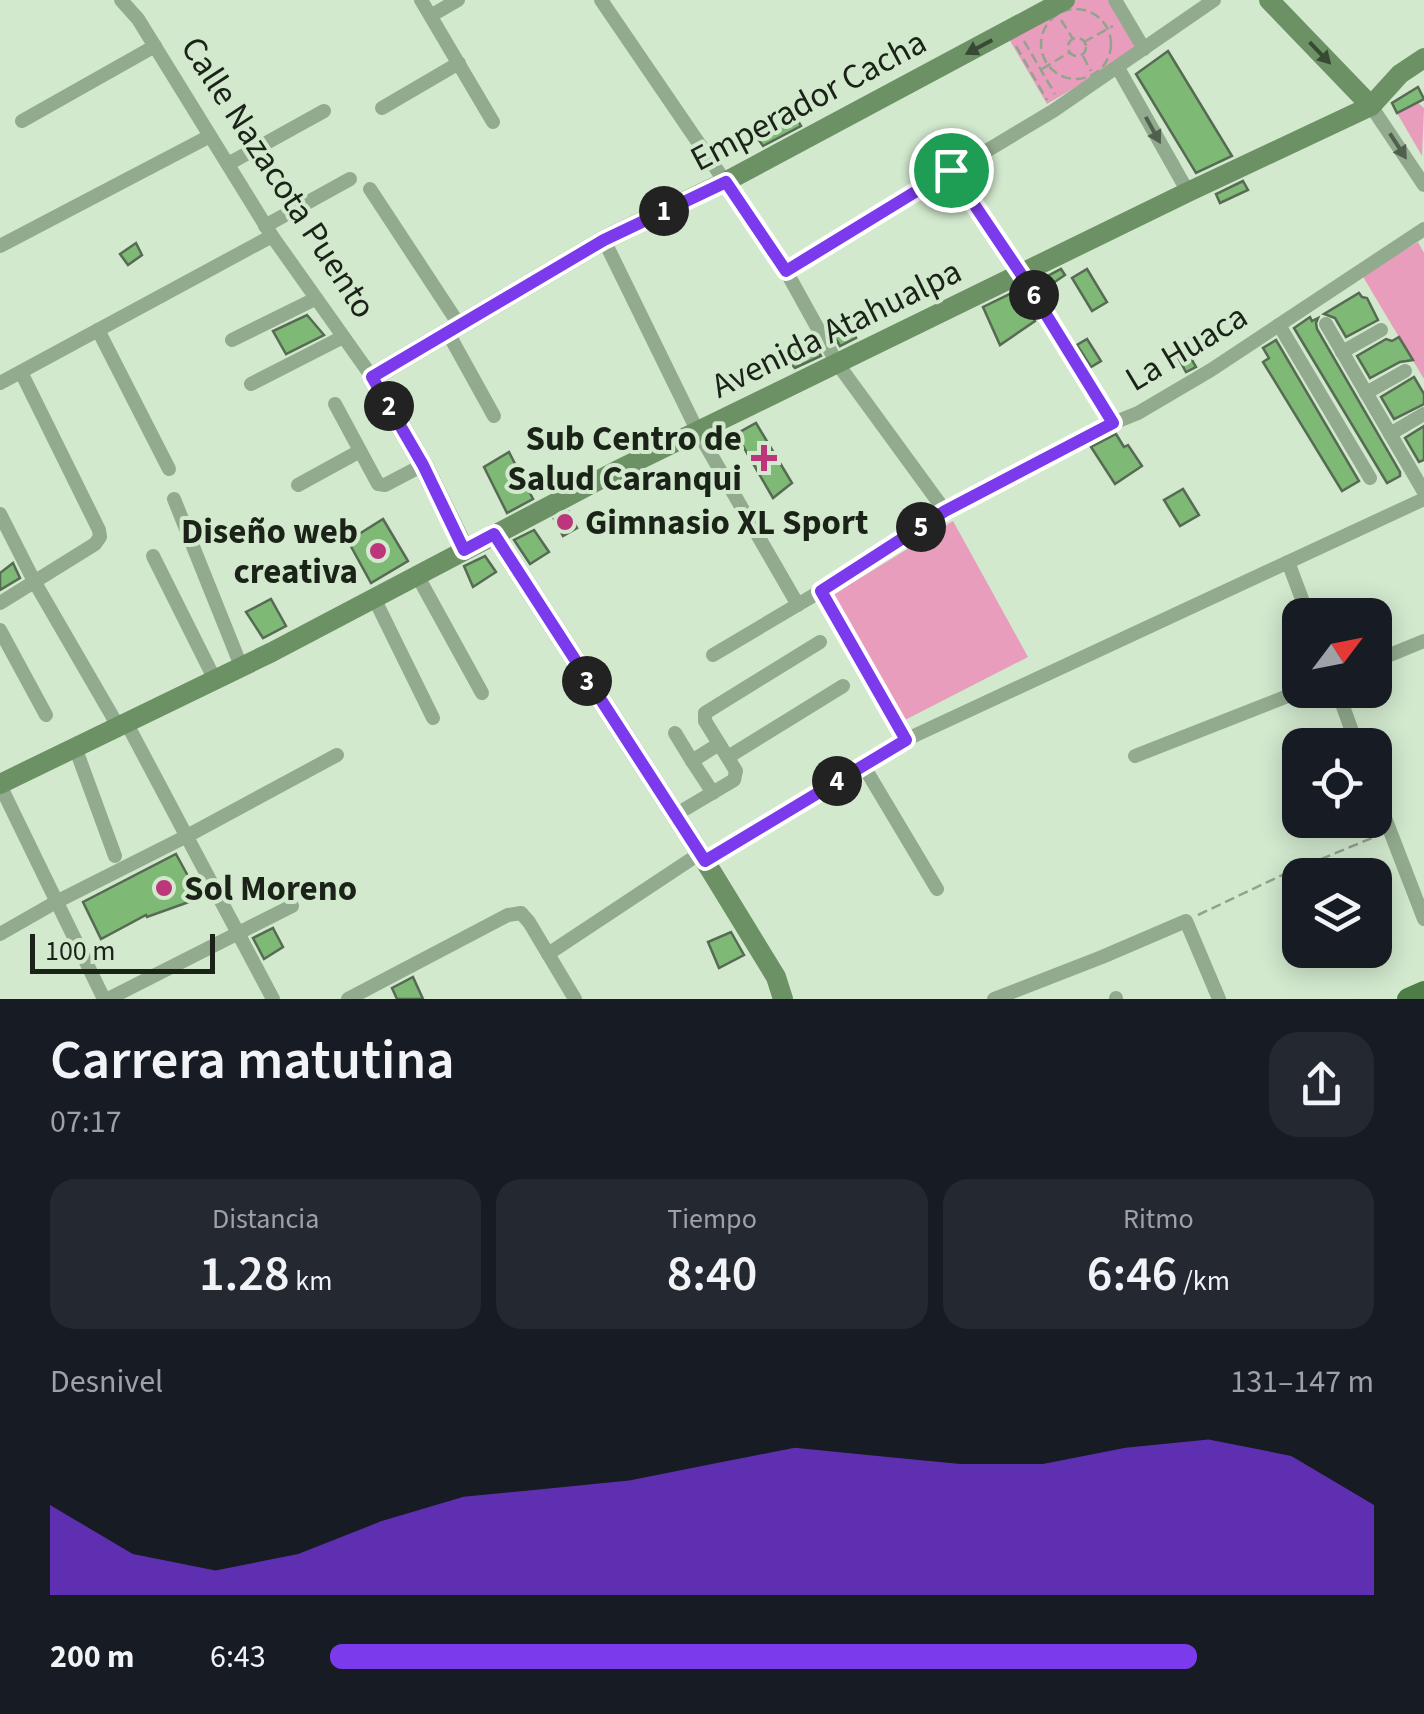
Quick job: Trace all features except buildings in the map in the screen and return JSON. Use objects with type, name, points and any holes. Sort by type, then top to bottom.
[{"type":"main road","points":[[1269,0],[1371,106]]},
{"type":"main road","name":"Emperador Cacha","points":[[372,377],[604,240],[726,182],[1061,9]]},
{"type":"main road","name":"Avenida Atahualpa","points":[[0,784],[215,680],[698,432],[1371,106],[1400,74],[1424,58]]},
{"type":"main road","name":"Calle Nazacota Puento","points":[[372,377],[423,465],[464,550]]},
{"type":"main road","points":[[494,534],[675,814],[698,861],[776,976],[782,999]]},
{"type":"main road","points":[[1408,999],[1424,992]]},
{"type":"street","name":"Calle Nazacota Puento","points":[[121,0],[138,19],[269,230],[372,377]]},
{"type":"street","points":[[422,0],[493,122]]},
{"type":"street","points":[[432,16],[458,0]]},
{"type":"street","points":[[1115,0],[1144,49]]},
{"type":"street","points":[[786,271],[1144,49],[1214,0]]},
{"type":"street","points":[[604,1],[786,271],[838,363],[945,511]]},
{"type":"street","points":[[22,121],[154,46]]},
{"type":"street","points":[[382,108],[459,62]]},
{"type":"street","points":[[1114,66],[1188,192]]},
{"type":"street","points":[[1371,106],[1424,186]]},
{"type":"street","points":[[228,164],[324,111]]},
{"type":"street","points":[[0,246],[210,136]]},
{"type":"street","points":[[951,170],[1113,423]]},
{"type":"street","points":[[0,383],[98,330],[350,179]]},
{"type":"street","points":[[370,189],[454,330],[494,416]]},
{"type":"street","name":"La Huaca","points":[[713,656],[945,511],[1138,413],[1197,378],[1424,229]]},
{"type":"street","points":[[604,240],[698,432],[798,605]]},
{"type":"street","points":[[232,340],[315,298]]},
{"type":"street","points":[[548,954],[906,740],[1424,495],[1326,324]]},
{"type":"street","points":[[1278,325],[1370,478]]},
{"type":"street","points":[[98,330],[169,469]]},
{"type":"street","points":[[1342,352],[1381,330]]},
{"type":"street","points":[[251,384],[343,337]]},
{"type":"street","points":[[1366,393],[1405,371]]},
{"type":"street","points":[[0,603],[95,544],[100,537],[20,372]]},
{"type":"street","points":[[335,404],[378,484],[385,485],[423,465]]},
{"type":"street","points":[[1390,434],[1424,414]]},
{"type":"street","points":[[298,484],[360,451]]},
{"type":"street","points":[[174,499],[242,666]]},
{"type":"street","points":[[0,514],[34,581],[187,836],[273,999]]},
{"type":"street","points":[[152,556],[215,680]]},
{"type":"street","points":[[1288,562],[1302,598]]},
{"type":"street","points":[[417,575],[482,693]]},
{"type":"street","points":[[821,591],[906,740]]},
{"type":"street","points":[[374,598],[433,718]]},
{"type":"street","points":[[0,630],[46,716]]},
{"type":"street","points":[[1392,654],[1424,641]]},
{"type":"street","points":[[675,814],[736,776],[705,722],[705,713],[820,642]]},
{"type":"street","points":[[728,757],[844,686]]},
{"type":"street","points":[[1134,756],[1282,698]]},
{"type":"street","points":[[675,733],[713,793]]},
{"type":"street","points":[[692,761],[719,744]]},
{"type":"street","points":[[76,747],[114,856]]},
{"type":"street","points":[[0,934],[337,756]]},
{"type":"street","points":[[863,765],[937,889]]},
{"type":"street","points":[[0,784],[106,999],[292,906]]},
{"type":"street","points":[[1392,838],[1424,919]]},
{"type":"street","points":[[348,999],[508,915],[521,913],[575,999]]},
{"type":"street","points":[[994,999],[1186,920],[1219,999]]},
{"type":"path","points":[[1034,28],[1061,9],[1093,13],[1108,29],[1111,40],[1106,64],[1096,74],[1075,80],[1063,77],[1049,65],[1042,38],[1061,9]]},
{"type":"path","points":[[1061,9],[1073,40]]},
{"type":"path","points":[[1084,42],[1116,23]]},
{"type":"path","points":[[1015,34],[1041,70],[1055,103]]},
{"type":"path","points":[[1015,34],[1055,103]]},
{"type":"path","points":[[1073,40],[1084,42],[1086,49],[1082,55],[1070,52],[1073,40]]},
{"type":"path","points":[[1041,70],[1070,52]]},
{"type":"path","points":[[1082,55],[1096,74]]},
{"type":"path","points":[[1070,88],[1114,66]]},
{"type":"path","points":[[1186,920],[1372,838]]},
{"type":"shaded area","points":[[1075,0],[1113,0],[1142,48],[1047,104],[1009,39]]},
{"type":"shaded area","points":[[1417,102],[1424,108],[1422,156],[1397,113]]},
{"type":"shaded area","points":[[1418,242],[1424,253],[1424,379],[1362,275]]},
{"type":"shaded area","points":[[953,521],[1028,657],[903,721],[831,596]]},
{"type":"place","name":"Sub Centro de Salud Caranqui","points":[[764,458]]},
{"type":"place","name":"Gimnasio XL Sport","points":[[565,522]]},
{"type":"place","name":"Diseño web creativa","points":[[378,551]]},
{"type":"place","name":"Sol Moreno","points":[[164,888]]},
{"type":"route","points":[[951,170],[1113,423],[945,511],[821,591],[906,740],[705,861],[494,534],[464,550],[423,465],[372,377],[604,240],[726,182],[786,271],[951,170]]}]
